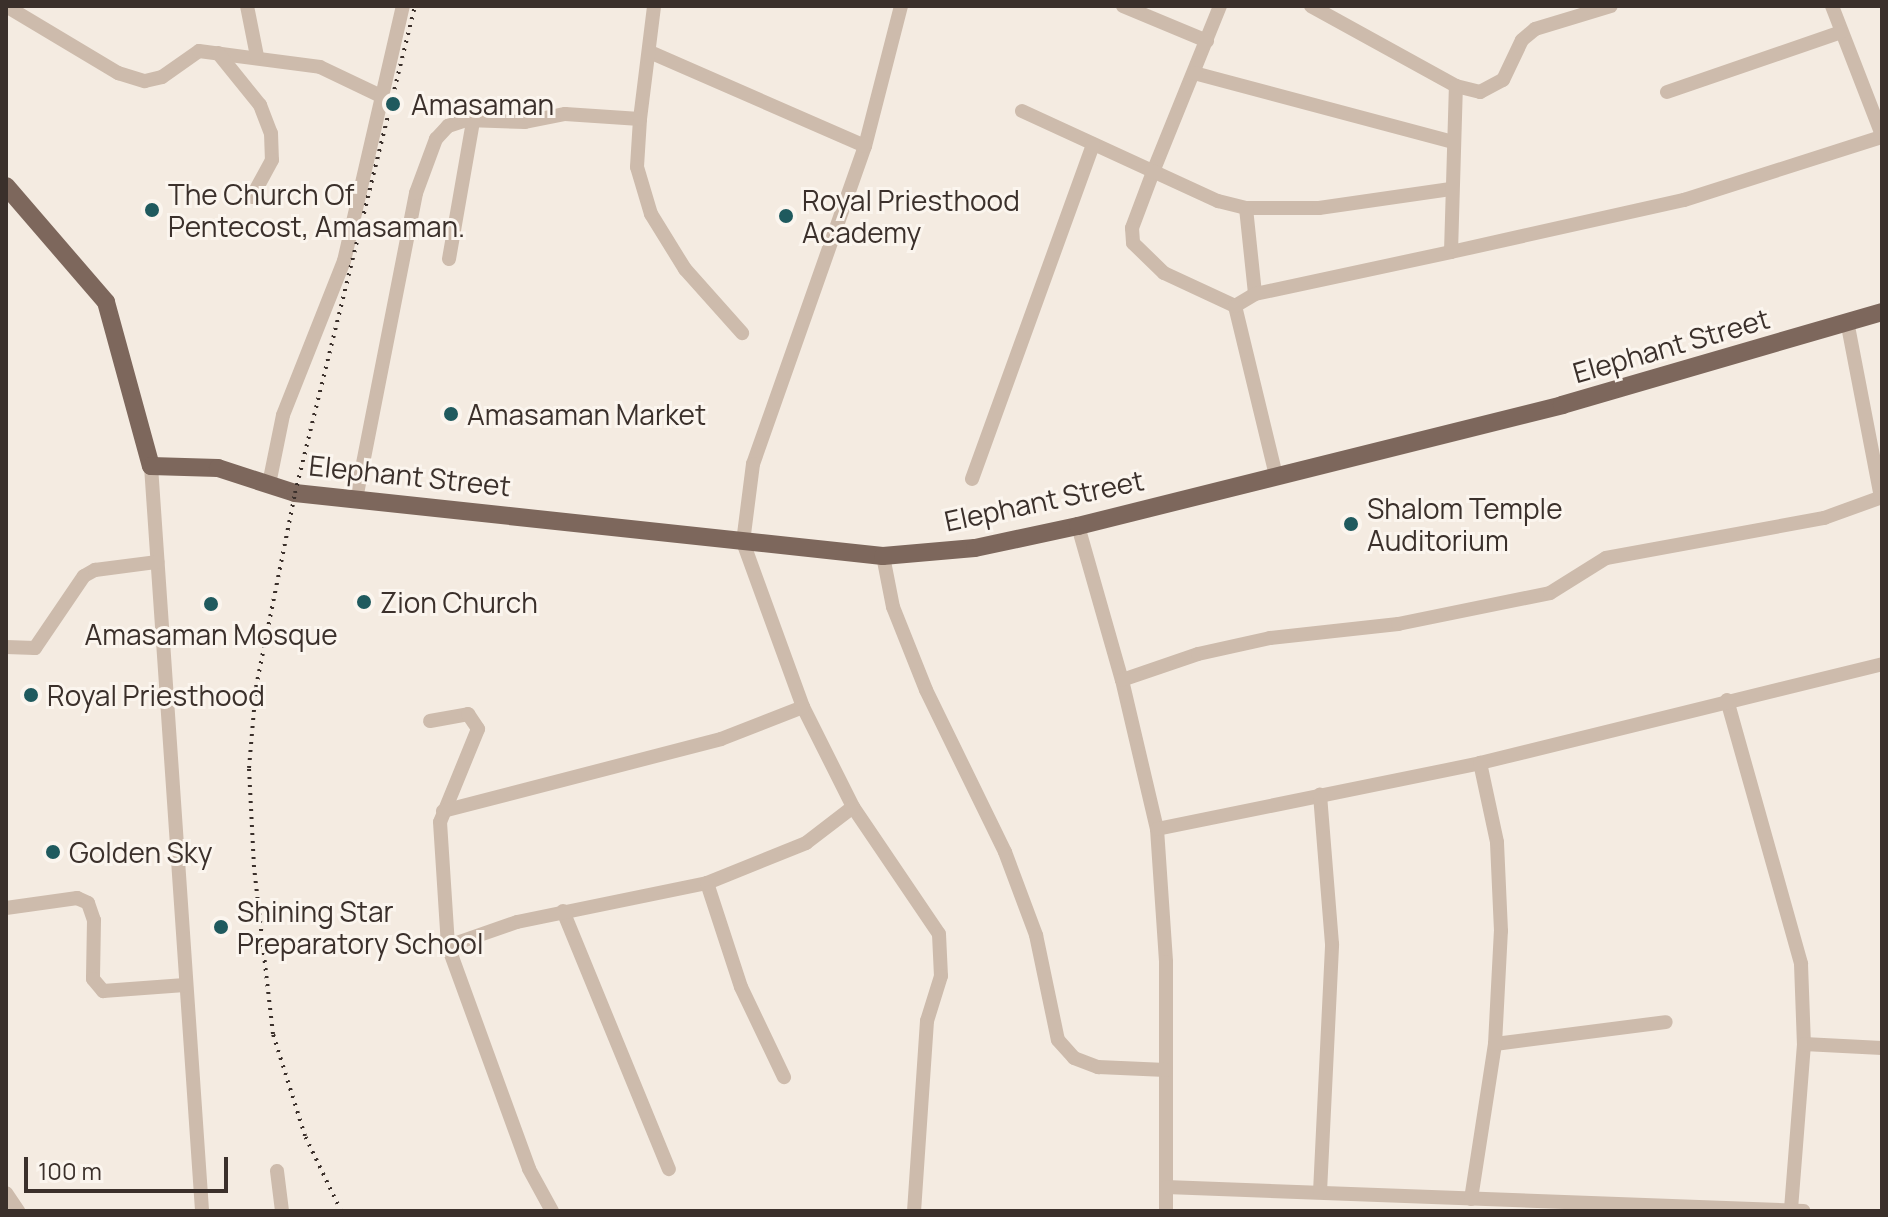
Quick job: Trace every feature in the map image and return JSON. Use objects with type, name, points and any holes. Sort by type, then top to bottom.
[{"type":"main road","points":[[6,186],[106,302],[151,466]]},
{"type":"main road","name":"Elephant Street","points":[[151,466],[203,466],[295,493],[883,556],[975,548],[1078,526],[1562,405],[1848,326],[1882,312]]},
{"type":"street","points":[[6,6],[118,73],[145,81],[162,77],[199,51],[257,56],[320,67],[383,97]]},
{"type":"street","points":[[247,6],[257,56]]},
{"type":"street","points":[[269,484],[283,415],[344,261],[403,6]]},
{"type":"street","points":[[654,6],[652,53],[640,119],[637,167],[651,214],[685,269],[742,333]]},
{"type":"street","points":[[901,6],[865,146],[753,464],[743,542],[803,707],[853,807],[939,934],[942,950],[937,997],[927,1021],[914,1211]]},
{"type":"street","points":[[1123,6],[1207,41]]},
{"type":"street","points":[[1220,6],[1132,228],[1133,243],[1164,273],[1235,306]]},
{"type":"street","points":[[1311,6],[1456,86],[1480,92],[1492,89],[1503,80],[1522,40],[1535,29],[1611,6]]},
{"type":"street","points":[[1235,306],[1255,294],[1684,200],[1882,136],[1832,6]]},
{"type":"street","points":[[1667,92],[1841,32]]},
{"type":"street","points":[[218,53],[260,105],[271,133],[272,160],[252,197]]},
{"type":"street","points":[[652,53],[865,146]]},
{"type":"street","points":[[1194,73],[1454,142]]},
{"type":"street","points":[[1451,252],[1456,86]]},
{"type":"street","points":[[1022,111],[1153,172],[1246,208],[1319,208],[1451,189]]},
{"type":"street","points":[[356,499],[416,193],[436,139],[448,126],[473,121],[525,122],[565,114],[640,119]]},
{"type":"street","points":[[449,259],[473,121]]},
{"type":"street","points":[[972,479],[1093,144]]},
{"type":"street","points":[[1246,208],[1255,294]]},
{"type":"street","points":[[1235,306],[1276,475]]},
{"type":"street","points":[[1122,680],[1198,654],[1270,638],[1398,624],[1538,596],[1571,582],[1591,563],[1606,558],[1812,521],[1882,497],[1848,326]]},
{"type":"street","points":[[151,466],[202,1211]]},
{"type":"street","points":[[1078,526],[1122,680],[1157,829],[1166,962],[1166,1211]]},
{"type":"street","points":[[883,556],[893,607],[926,690],[1005,852],[1036,935],[1058,1040],[1074,1058],[1098,1067],[1166,1070]]},
{"type":"street","points":[[6,647],[35,648],[84,576],[95,570],[157,562]]},
{"type":"street","points":[[1157,829],[1480,763],[1727,700],[1882,665]]},
{"type":"street","points":[[1727,700],[1801,964],[1804,1044],[1791,1211]]},
{"type":"street","points":[[443,811],[721,739],[803,707]]},
{"type":"street","points":[[430,721],[468,714],[478,729],[443,811],[448,946],[529,1169],[552,1211]]},
{"type":"street","points":[[1471,1199],[1495,1044],[1501,931],[1497,842],[1480,763]]},
{"type":"street","points":[[1320,794],[1332,944],[1320,1192]]},
{"type":"street","points":[[448,946],[563,911],[707,883],[806,843],[853,807]]},
{"type":"street","points":[[707,883],[741,987],[784,1077]]},
{"type":"street","points":[[6,908],[77,898],[88,903],[94,920],[93,979],[103,991],[185,985]]},
{"type":"street","points":[[563,911],[669,1169]]},
{"type":"street","points":[[1495,1044],[1666,1022]]},
{"type":"street","points":[[1804,1044],[1882,1048]]},
{"type":"street","points":[[277,1171],[282,1211]]},
{"type":"street","points":[[1166,1187],[1471,1199],[1548,1207],[1804,1211]]},
{"type":"street","points":[[6,1193],[18,1211]]},
{"type":"railway","points":[[341,1211],[305,1136],[273,1034],[254,867],[249,768],[256,687],[295,493],[415,6]]},
{"type":"place","name":"Amasaman","points":[[393,104]]},
{"type":"place","name":"The Church Of Pentecost, Amasaman.","points":[[152,210]]},
{"type":"place","name":"Royal Priesthood Academy","points":[[786,216]]},
{"type":"place","name":"Amasaman Market","points":[[451,414]]},
{"type":"place","name":"Shalom Temple Auditorium","points":[[1351,524]]},
{"type":"place","name":"Zion Church","points":[[364,602]]},
{"type":"place","name":"Amasaman Mosque","points":[[211,604]]},
{"type":"place","name":"Royal Priesthood","points":[[31,695]]},
{"type":"place","name":"Golden Sky","points":[[53,852]]},
{"type":"place","name":"Shining Star Preparatory School","points":[[221,927]]}]
